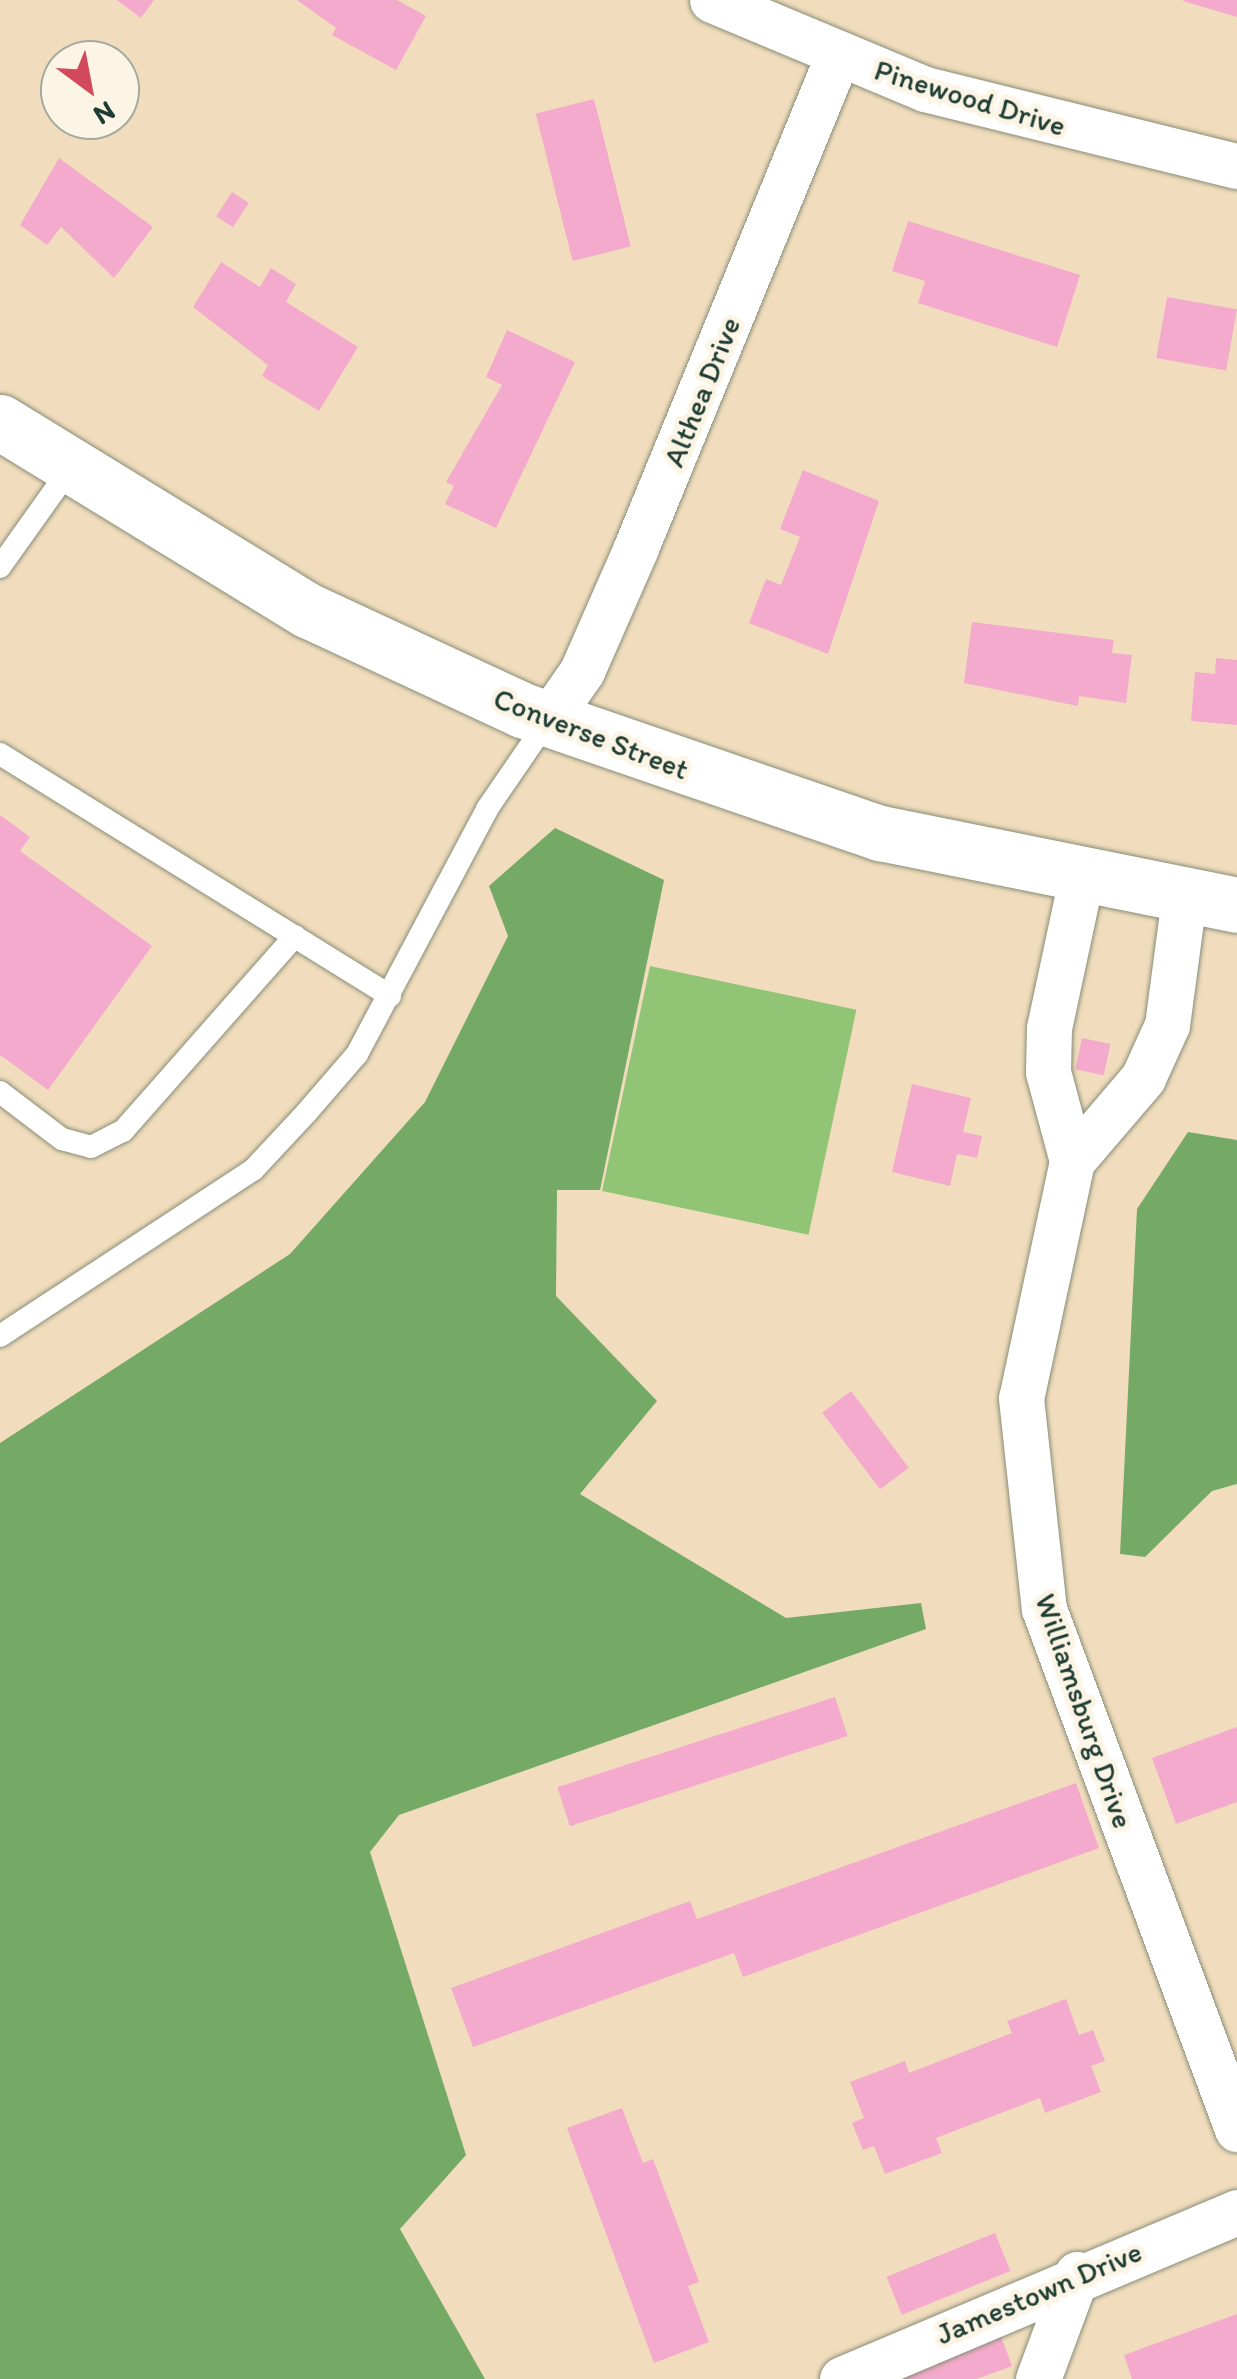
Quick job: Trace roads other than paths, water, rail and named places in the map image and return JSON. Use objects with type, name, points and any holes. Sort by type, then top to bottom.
[{"type":"main road","name":"Converse Street","points":[[0,422],[69,470],[309,611],[548,720],[880,833],[1082,879],[1237,905]]},
{"type":"street","name":"Pinewood Drive","points":[[712,0],[838,55],[1036,121],[1237,166]]},
{"type":"street","name":"Althea Drive","points":[[548,720],[582,671],[642,534],[838,55]]},
{"type":"street","name":"Williamsburg Drive","points":[[1082,879],[1049,1028],[1048,1072],[1072,1161],[1021,1398],[1038,1579],[1237,2129]]},
{"type":"street","name":"Williamsburg Drive","points":[[1072,1161],[1144,1078],[1167,1025],[1184,898]]},
{"type":"street","name":"Jamestown Drive","points":[[842,2379],[1077,2274],[1237,2212]]},
{"type":"street","points":[[1038,2379],[1077,2274]]},
{"type":"lane","points":[[0,567],[69,470]]},
{"type":"lane","points":[[0,1336],[254,1170],[358,1054],[487,809],[548,720]]},
{"type":"lane","points":[[0,754],[390,996]]},
{"type":"lane","points":[[0,1092],[62,1139],[91,1147],[123,1131],[295,936]]}]
